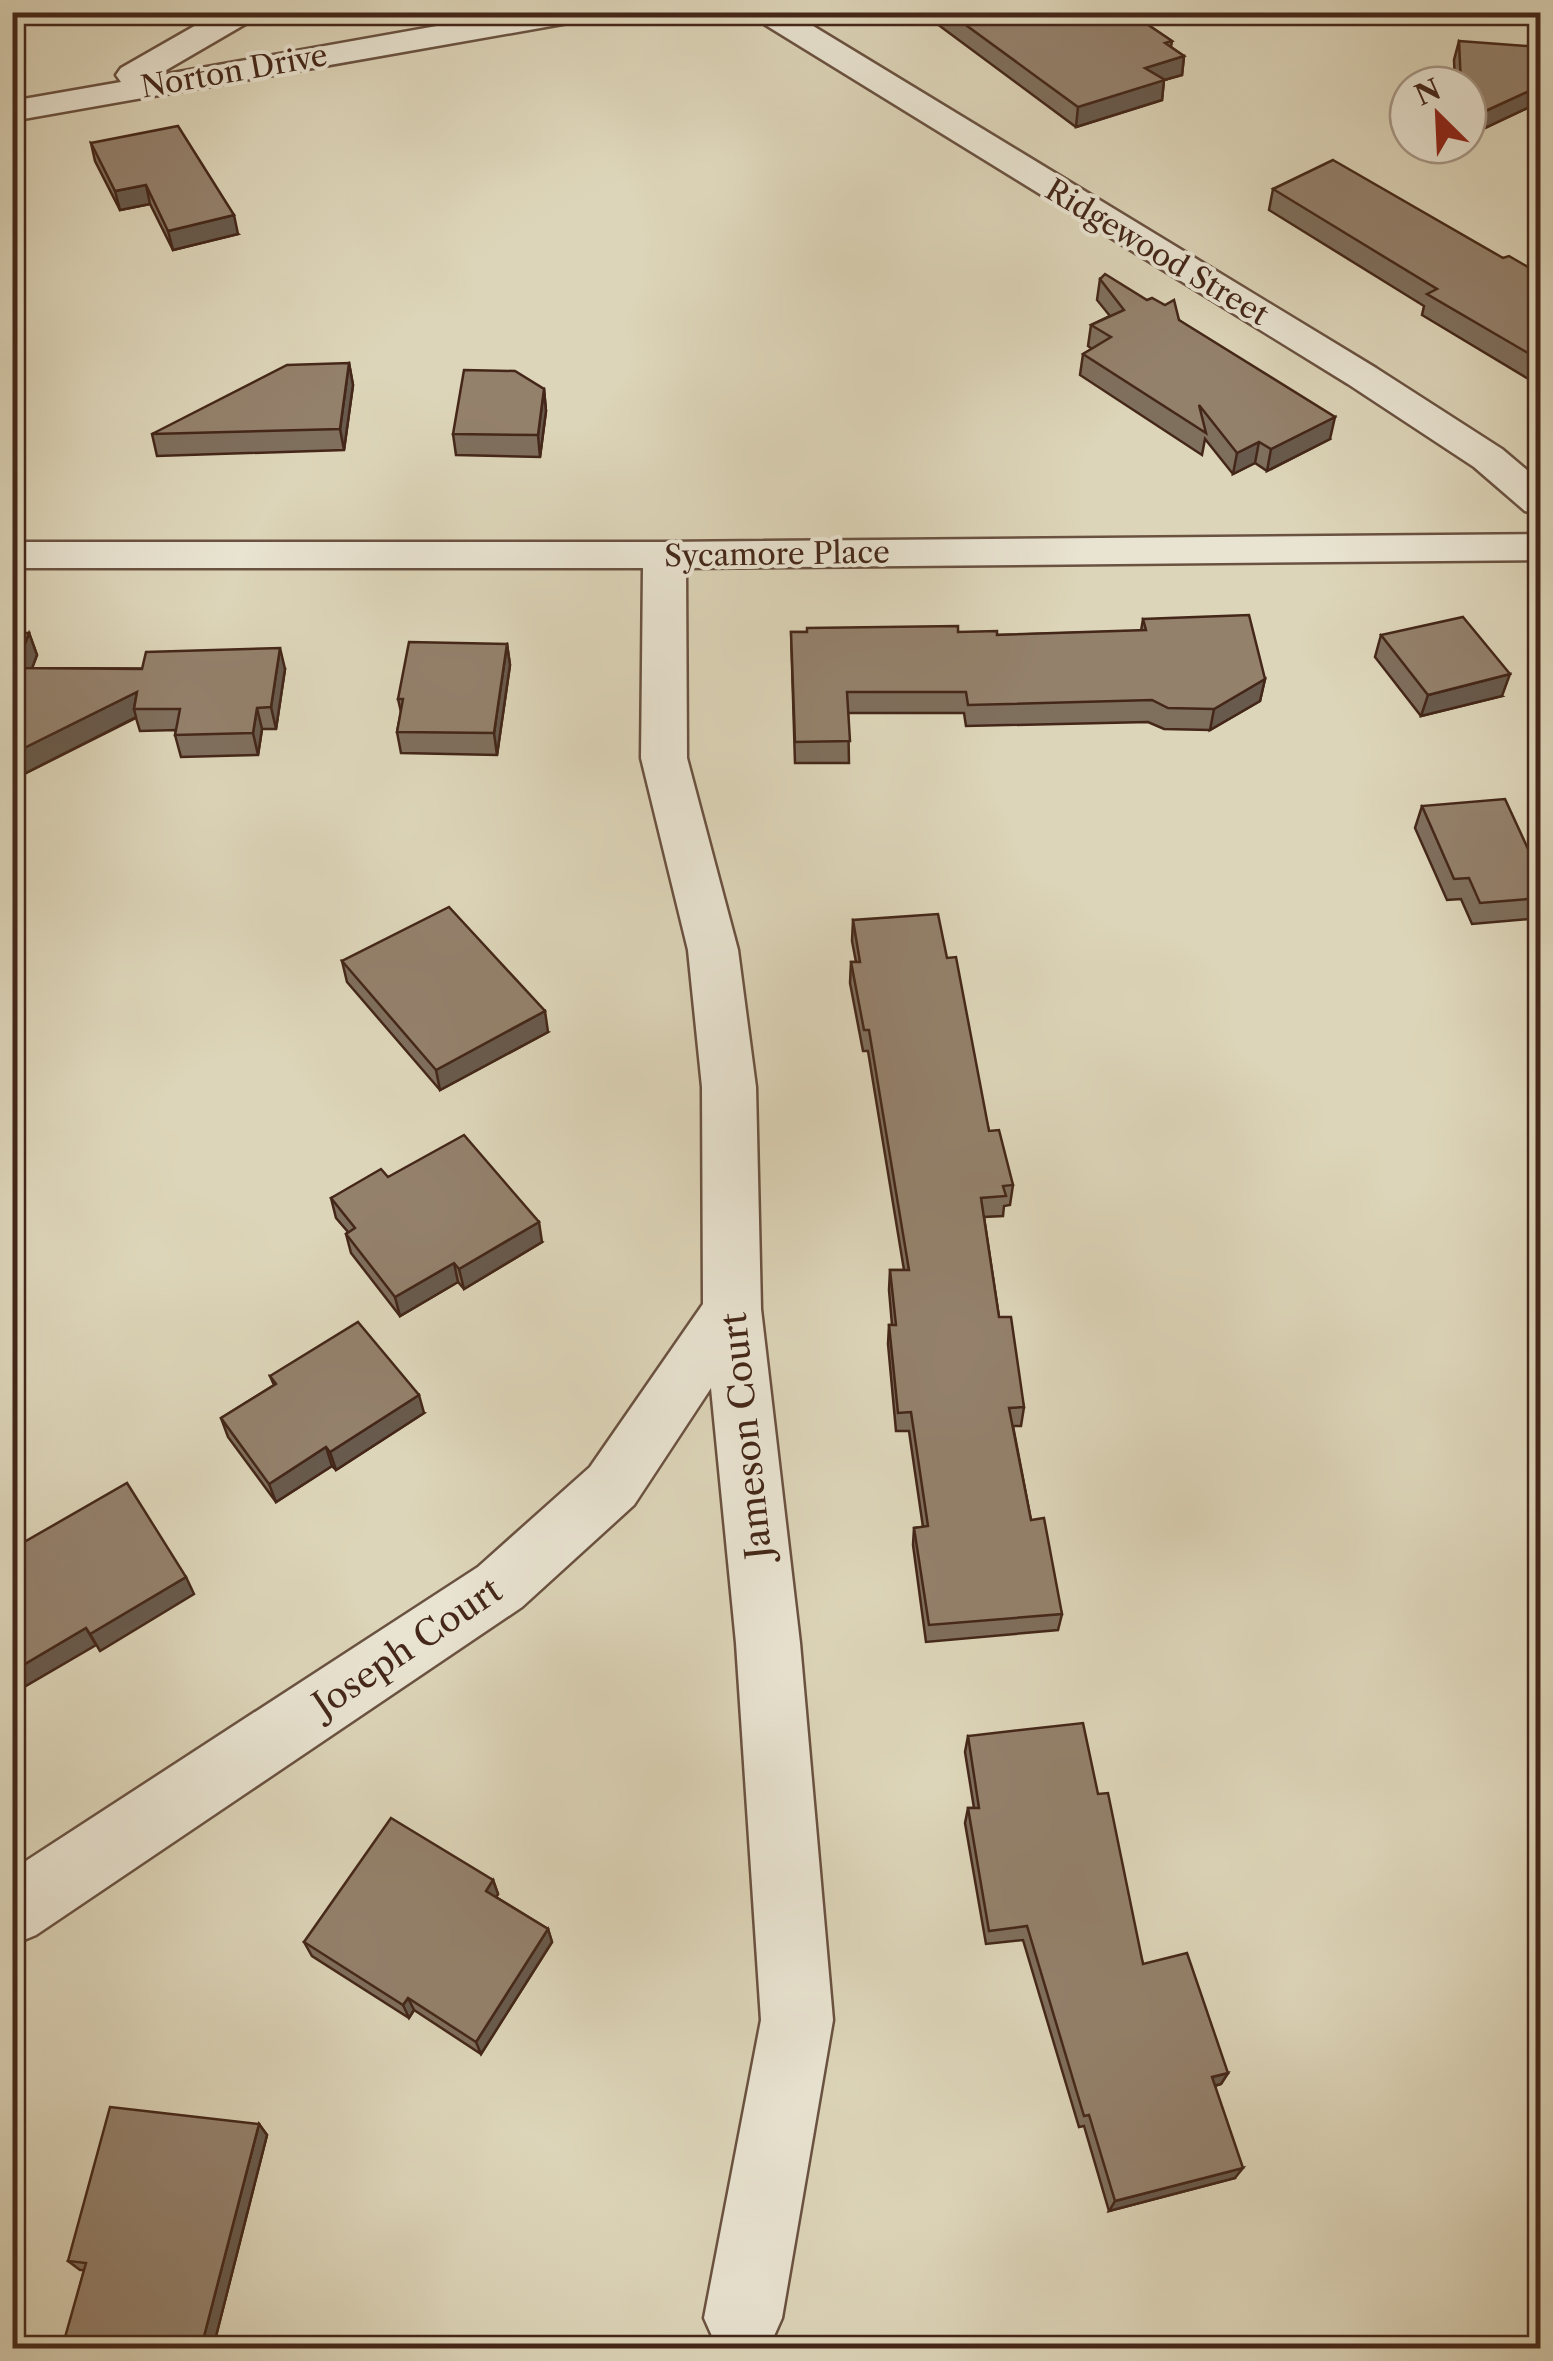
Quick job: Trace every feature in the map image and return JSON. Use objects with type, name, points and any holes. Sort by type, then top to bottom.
[{"type":"street","points":[[95,96],[244,12]]},
{"type":"street","name":"Norton Drive","points":[[12,111],[574,12]]},
{"type":"street","name":"Ridgewood Street","points":[[767,12],[1362,376],[1488,458],[1540,502]]},
{"type":"street","name":"Sycamore Place","points":[[12,555],[665,556],[1540,546]]},
{"type":"street","name":"Jameson Court","points":[[665,556],[664,758],[713,950],[728,1087],[732,1309],[768,1643],[796,2020],[743,2318]]},
{"type":"street","name":"Joseph Court","points":[[12,1911],[500,1587],[612,1486],[732,1309]]},
{"type":"building","points":[[948,12],[1129,12],[1172,41],[1165,43],[1184,56],[1145,68],[1165,80],[1078,107]]},
{"type":"building","points":[[1459,41],[1540,47],[1540,86],[1488,110],[1488,65],[1460,65]]},
{"type":"building","points":[[178,126],[234,215],[168,231],[146,185],[115,191],[91,143]]},
{"type":"building","points":[[1333,160],[1503,258],[1509,256],[1540,274],[1540,360],[1427,294],[1437,289],[1273,189]]},
{"type":"building","points":[[1105,274],[1147,300],[1152,298],[1165,305],[1174,300],[1179,320],[1335,417],[1271,449],[1259,442],[1237,453],[1199,405],[1206,433],[1083,354],[1111,337],[1091,325],[1124,310],[1100,279]]},
{"type":"building","points":[[349,363],[340,429],[152,434],[287,365]]},
{"type":"building","points":[[464,370],[515,371],[544,389],[538,435],[453,434]]},
{"type":"building","points":[[1249,615],[1265,679],[1214,709],[1168,708],[1152,700],[968,705],[966,692],[847,692],[850,741],[795,742],[791,632],[807,632],[807,628],[958,626],[958,632],[997,631],[997,635],[1146,630],[1143,619]]},
{"type":"building","points":[[1463,617],[1510,674],[1428,695],[1381,635]]},
{"type":"building","points":[[12,633],[29,633],[16,668],[142,669],[146,652],[280,648],[271,707],[257,708],[253,733],[175,735],[180,709],[134,709],[137,692],[12,754]]},
{"type":"building","points":[[409,642],[507,644],[494,733],[397,732],[403,699],[398,699]]},
{"type":"building","points":[[1505,799],[1540,875],[1540,898],[1480,903],[1469,878],[1454,879],[1422,806]]},
{"type":"building","points":[[449,907],[545,1011],[436,1070],[342,961]]},
{"type":"building","points":[[938,914],[947,958],[956,957],[989,1131],[999,1130],[1013,1185],[1003,1186],[1006,1196],[981,1198],[999,1317],[1011,1317],[1024,1407],[1009,1408],[1031,1520],[1044,1518],[1062,1614],[929,1625],[914,1528],[928,1526],[911,1412],[898,1413],[889,1325],[896,1325],[890,1270],[909,1270],[869,1030],[864,1030],[851,962],[860,962],[853,920]]},
{"type":"building","points":[[464,1135],[539,1222],[459,1269],[454,1263],[395,1297],[346,1234],[355,1228],[331,1198],[381,1169],[388,1177]]},
{"type":"building","points":[[358,1322],[419,1395],[330,1452],[326,1447],[269,1484],[221,1418],[276,1384],[270,1376]]},
{"type":"building","points":[[127,1483],[186,1577],[90,1634],[86,1628],[13,1671],[12,1549]]},
{"type":"building","points":[[1083,1723],[1098,1794],[1108,1793],[1143,1964],[1187,1953],[1228,2073],[1212,2077],[1243,2168],[1115,2201],[1089,2115],[1084,2116],[1027,1926],[989,1931],[968,1808],[979,1808],[968,1736]]},
{"type":"building","points":[[391,1818],[493,1880],[486,1891],[548,1929],[476,2042],[408,1998],[403,2005],[304,1942]]},
{"type":"building","points":[[110,2107],[259,2124],[201,2348],[62,2348],[86,2263],[68,2261]]}]
